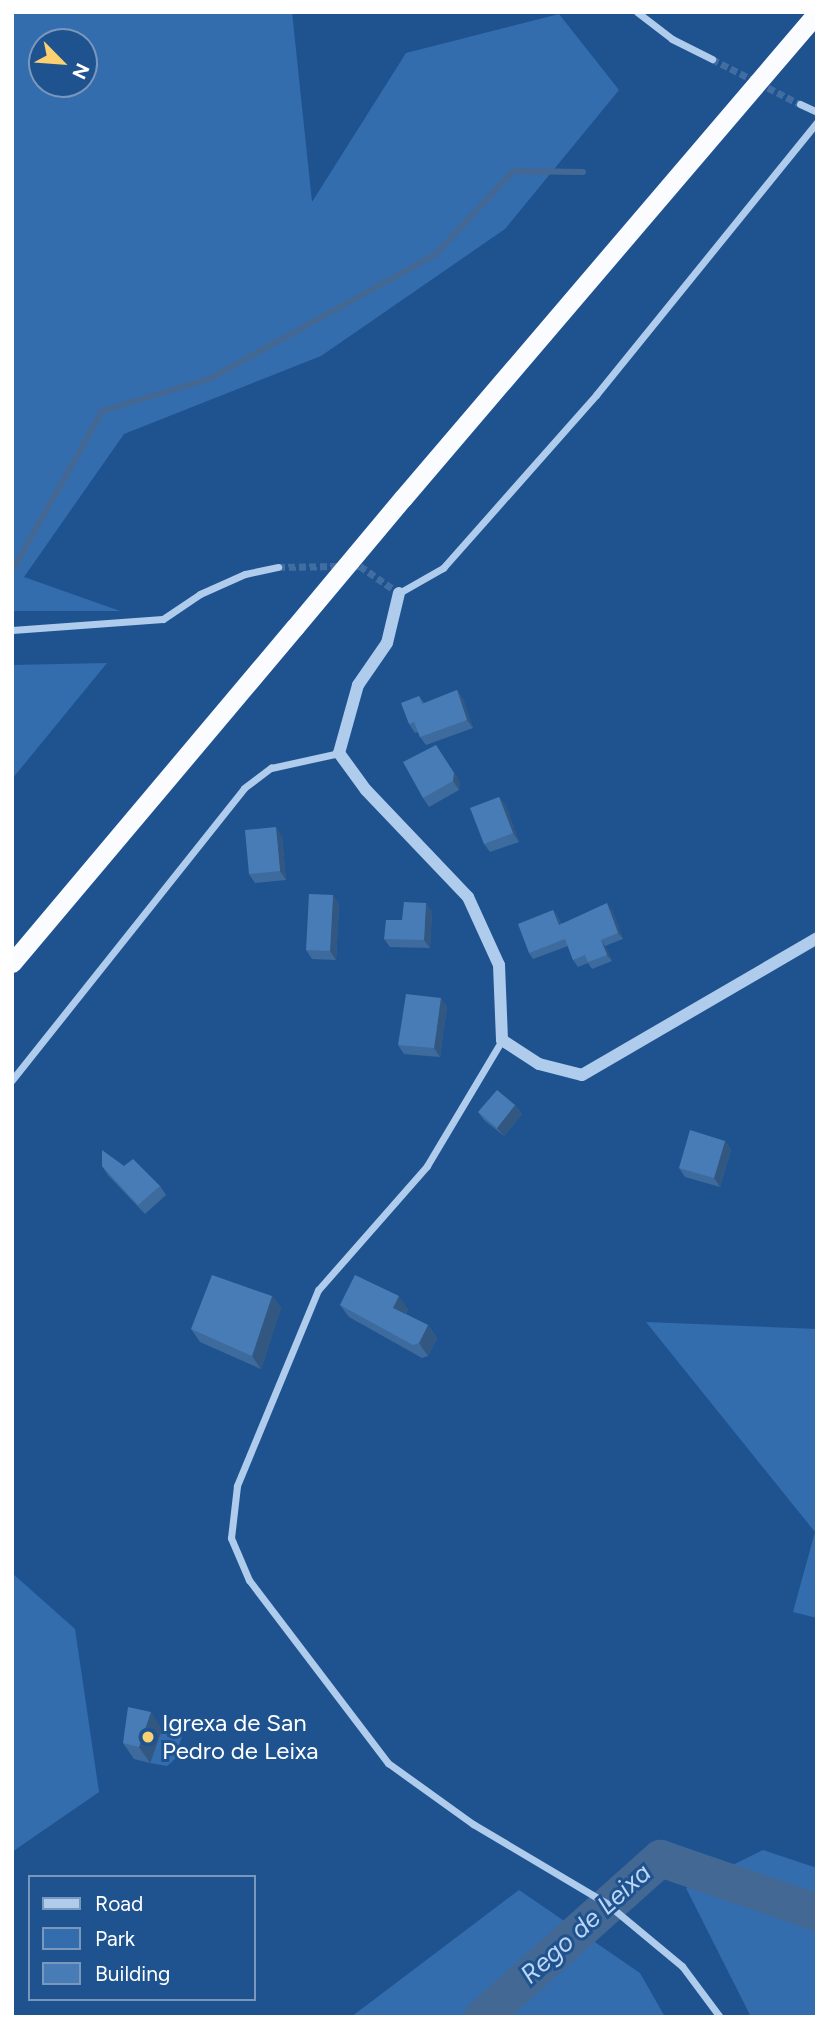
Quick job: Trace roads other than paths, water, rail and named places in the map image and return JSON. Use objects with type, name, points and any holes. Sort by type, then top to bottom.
[{"type":"highway","points":[[12,963],[403,498],[817,13]]},
{"type":"street","points":[[637,12],[672,39],[712,59]]},
{"type":"street","points":[[800,104],[817,112]]},
{"type":"street","points":[[339,753],[358,685],[387,643],[399,593],[443,568],[461,549],[596,395],[817,122]]},
{"type":"street","points":[[12,630],[163,619],[200,594],[245,574],[278,567]]},
{"type":"street","points":[[339,753],[366,790],[468,897],[499,965],[502,1040],[426,1166],[318,1290],[237,1486],[231,1538],[248,1580],[388,1763],[438,1802],[606,1903],[682,1966],[720,2017]]},
{"type":"street","points":[[12,1080],[244,788],[271,768],[339,753]]},
{"type":"street","points":[[502,1040],[539,1064],[582,1075],[817,938]]},
{"type":"waterway","points":[[12,571],[102,411],[209,379],[436,254],[513,171],[583,172]]},
{"type":"waterway","name":"Rego de Leixa","points":[[482,2017],[660,1858],[817,1912]]},
{"type":"tunnel","points":[[712,59],[800,104]]},
{"type":"tunnel","points":[[278,567],[340,566]]},
{"type":"tunnel","points":[[352,566],[360,566],[399,593]]},
{"type":"place","name":"Igrexa de San Pedro de Leixa","points":[[148,1737]]}]
